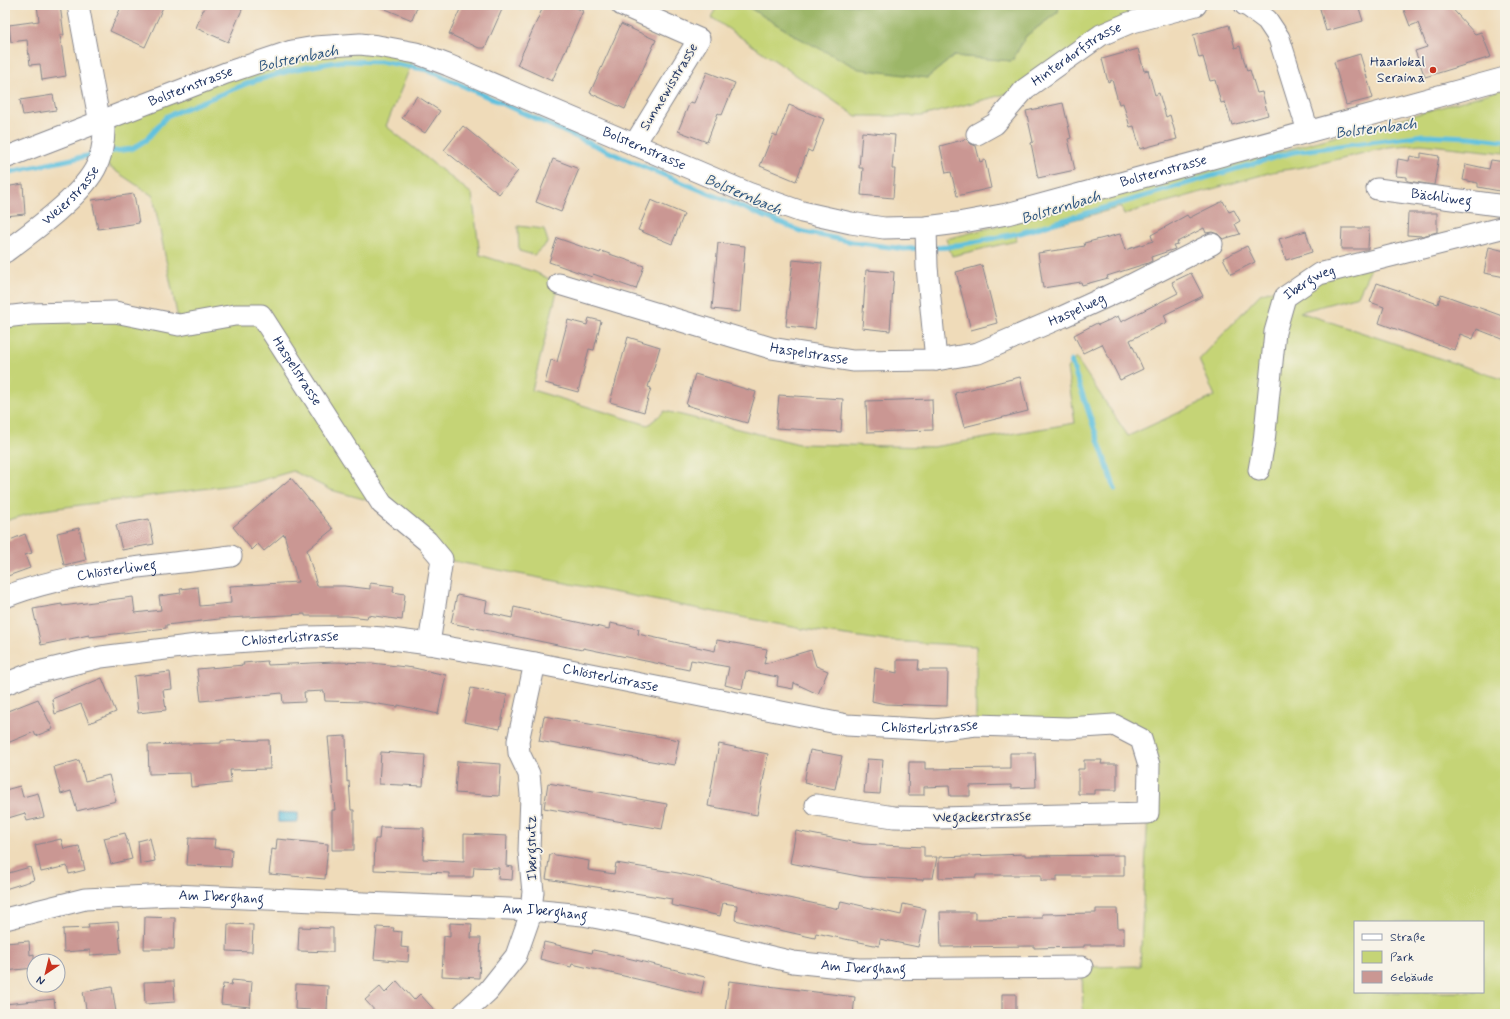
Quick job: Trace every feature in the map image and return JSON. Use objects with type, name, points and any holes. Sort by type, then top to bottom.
[{"type":"street","name":"Weierstrasse","points":[[5,252],[33,231],[71,197],[89,178],[101,153],[104,128],[98,113],[78,5]]},
{"type":"street","name":"Sunnewisstrasse","points":[[622,5],[699,39],[634,145]]},
{"type":"street","name":"Hinterdorfstrasse","points":[[977,134],[995,124],[1025,89],[1101,35],[1129,24],[1196,5]]},
{"type":"street","points":[[1245,5],[1267,20],[1279,38],[1308,131]]},
{"type":"street","name":"Bolsternstrasse","points":[[5,158],[226,73],[292,51],[315,47],[360,44],[416,53],[748,192],[802,212],[851,223],[884,228],[926,242],[958,223],[1042,205],[1505,78]]},
{"type":"street","name":"Bächliweg","points":[[1377,189],[1505,206]]},
{"type":"street","name":"Ibergweg","points":[[1259,470],[1264,442],[1275,332],[1285,297],[1319,274],[1505,227]]},
{"type":"street","points":[[926,242],[936,360]]},
{"type":"street","name":"Haspelweg","points":[[936,360],[978,353],[1123,289],[1212,244]]},
{"type":"street","name":"Haspelstrasse","points":[[559,284],[771,348],[853,361],[936,360]]},
{"type":"street","name":"Haspelstrasse","points":[[5,317],[30,314],[115,312],[179,325],[235,315],[261,315],[382,504],[427,541],[442,560],[429,644]]},
{"type":"street","name":"Chlösterliweg","points":[[5,597],[56,581],[230,556]]},
{"type":"street","name":"Chlösterlistrasse","points":[[5,684],[30,674],[101,657],[205,644],[307,636],[383,638],[429,644],[535,663],[847,725],[936,730],[976,725],[1068,728],[1114,725],[1141,739],[1149,765],[1148,813]]},
{"type":"street","name":"Ibergstutz","points":[[463,1014],[488,991],[516,956],[531,910],[533,892],[529,851],[531,795],[529,774],[519,753],[518,741],[535,663]]},
{"type":"street","name":"Wegackerstrasse","points":[[816,805],[894,817],[939,818],[1148,813]]},
{"type":"street","name":"Am Iberghang","points":[[5,919],[84,899],[172,895],[531,910],[583,915],[640,926],[793,962],[859,970],[1082,967]]},
{"type":"green space","points":[[718,5],[745,5],[799,38],[927,78],[954,56],[1012,61],[1026,36],[1058,12],[1059,5],[1169,5],[1129,23],[1025,89],[922,116],[856,116],[711,17]]},
{"type":"green space","points":[[745,5],[1059,5],[1058,12],[1026,36],[1012,61],[954,56],[927,78],[859,69],[799,38]]},
{"type":"green space","points":[[292,51],[416,53],[386,126],[472,194],[480,255],[535,272],[559,284],[532,390],[648,425],[665,411],[799,444],[933,447],[1075,423],[1067,368],[1076,358],[1128,436],[1215,396],[1199,360],[1260,294],[1319,274],[1375,260],[1358,296],[1300,312],[1505,380],[1505,1014],[1083,1014],[1082,967],[1140,966],[1148,813],[1141,739],[1114,725],[976,725],[976,646],[888,641],[803,629],[442,559],[382,504],[331,490],[293,471],[255,482],[43,510],[5,521],[5,317],[179,324],[153,196],[99,160],[104,129]]},
{"type":"green space","points":[[1500,90],[1505,90],[1505,153],[1421,144],[1389,147],[1309,166],[1272,172],[1124,214],[1121,207],[1017,235],[1016,241],[952,256],[946,239],[1150,187],[1370,127],[1412,124],[1380,125]]},
{"type":"green space","points":[[518,226],[544,229],[548,242],[534,255],[519,251]]},
{"type":"water","points":[[278,813],[298,813],[298,822],[278,822]]},
{"type":"building","points":[[37,5],[60,5],[64,35],[60,35],[66,76],[42,80],[40,64],[30,65],[27,40],[11,42],[9,25],[39,21]]},
{"type":"building","points":[[122,5],[164,5],[145,47],[110,31]]},
{"type":"building","points":[[205,5],[244,5],[228,42],[196,28]]},
{"type":"building","points":[[376,5],[418,5],[412,20]]},
{"type":"building","points":[[462,5],[504,5],[485,48],[479,48],[449,34]]},
{"type":"building","points":[[544,5],[570,5],[583,11],[552,81],[517,65]]},
{"type":"building","points":[[1319,5],[1358,5],[1363,21],[1326,31]]},
{"type":"building","points":[[1402,5],[1449,5],[1475,34],[1481,32],[1491,57],[1425,77],[1415,51],[1427,47],[1418,23],[1410,26]]},
{"type":"building","points":[[621,24],[656,40],[625,109],[590,93]]},
{"type":"building","points":[[1229,25],[1235,48],[1240,46],[1247,71],[1250,70],[1257,93],[1262,92],[1268,115],[1232,125],[1225,102],[1221,103],[1215,80],[1210,81],[1203,57],[1199,58],[1193,35]]},
{"type":"building","points":[[1138,49],[1144,71],[1148,70],[1155,95],[1159,93],[1166,117],[1170,115],[1177,139],[1140,149],[1134,126],[1130,127],[1123,103],[1119,104],[1112,80],[1108,82],[1102,59]]},
{"type":"building","points":[[1360,54],[1373,98],[1346,105],[1334,62]]},
{"type":"building","points":[[707,72],[735,83],[722,115],[718,113],[707,142],[678,131],[690,102],[694,103]]},
{"type":"building","points":[[53,95],[56,110],[23,115],[20,100]]},
{"type":"building","points":[[417,96],[440,111],[425,133],[402,118]]},
{"type":"building","points":[[1063,103],[1071,138],[1068,139],[1075,170],[1038,178],[1031,143],[1033,142],[1026,111]]},
{"type":"building","points":[[789,105],[824,119],[812,152],[808,150],[796,181],[760,166],[773,134],[777,136]]},
{"type":"building","points":[[463,126],[518,171],[499,194],[444,150]]},
{"type":"building","points":[[862,132],[895,135],[892,169],[895,169],[893,198],[861,195],[863,168],[859,168]]},
{"type":"building","points":[[966,139],[971,144],[976,146],[980,162],[985,160],[991,188],[957,196],[951,172],[946,173],[940,146]]},
{"type":"building","points":[[1421,153],[1439,156],[1434,185],[1407,181],[1407,177],[1396,176],[1398,159],[1409,161],[1410,156],[1421,158]]},
{"type":"building","points":[[553,159],[579,169],[561,212],[536,202]]},
{"type":"building","points":[[1491,160],[1505,162],[1505,192],[1478,187],[1478,183],[1463,180],[1466,164],[1489,169]]},
{"type":"building","points":[[23,184],[25,214],[5,216],[5,187]]},
{"type":"building","points":[[134,194],[139,223],[98,229],[92,200]]},
{"type":"building","points":[[651,200],[684,214],[672,244],[638,230]]},
{"type":"building","points":[[1223,201],[1229,212],[1234,210],[1240,221],[1235,224],[1240,234],[1223,239],[1218,234],[1212,232],[1206,233],[1204,228],[1177,242],[1178,244],[1173,245],[1175,249],[1151,257],[1152,261],[1107,276],[1108,278],[1082,285],[1081,282],[1043,288],[1038,253],[1085,246],[1084,243],[1120,234],[1125,250],[1153,241],[1151,235],[1187,215],[1189,218]]},
{"type":"building","points":[[1408,213],[1437,213],[1437,232],[1422,236],[1407,235]]},
{"type":"building","points":[[1342,228],[1369,228],[1368,249],[1341,249]]},
{"type":"building","points":[[1306,231],[1312,252],[1286,260],[1279,239]]},
{"type":"building","points":[[557,238],[644,266],[636,289],[593,274],[592,277],[549,262]]},
{"type":"building","points":[[718,243],[745,246],[740,312],[712,309]]},
{"type":"building","points":[[1247,246],[1255,262],[1231,274],[1223,258]]},
{"type":"building","points":[[1489,247],[1505,251],[1505,277],[1484,273]]},
{"type":"building","points":[[793,260],[822,263],[815,329],[786,326]]},
{"type":"building","points":[[982,265],[997,323],[971,330],[956,272]]},
{"type":"building","points":[[866,270],[894,272],[890,331],[862,328]]},
{"type":"building","points":[[1191,273],[1203,296],[1164,315],[1167,322],[1130,340],[1143,369],[1120,380],[1102,344],[1083,353],[1074,335],[1097,323],[1098,325],[1118,316],[1121,322],[1178,293],[1172,282]]},
{"type":"building","points":[[1377,283],[1438,304],[1441,294],[1505,317],[1505,340],[1477,329],[1473,339],[1460,334],[1454,350],[1379,323],[1384,307],[1370,302]]},
{"type":"building","points":[[589,318],[601,321],[594,350],[589,349],[578,392],[545,383],[551,360],[557,362],[568,320],[587,325]]},
{"type":"building","points":[[628,337],[660,347],[648,387],[651,388],[644,412],[610,402]]},
{"type":"building","points":[[695,374],[756,392],[747,423],[686,405]]},
{"type":"building","points":[[1020,377],[1028,411],[964,427],[955,393]]},
{"type":"building","points":[[779,395],[843,399],[841,432],[776,428]]},
{"type":"building","points":[[932,399],[933,430],[867,432],[866,401]]},
{"type":"building","points":[[291,478],[333,529],[307,550],[317,586],[344,586],[370,589],[370,583],[394,586],[393,592],[405,594],[402,620],[368,615],[367,618],[348,616],[305,616],[305,614],[228,618],[166,625],[166,628],[89,637],[89,635],[41,645],[33,609],[62,604],[62,606],[133,597],[135,613],[161,610],[159,596],[181,593],[180,589],[198,587],[200,606],[231,603],[230,586],[298,582],[284,534],[264,551],[258,544],[252,550],[233,527]]},
{"type":"building","points":[[149,519],[154,544],[122,550],[116,525]]},
{"type":"building","points":[[79,528],[86,560],[64,565],[57,533]]},
{"type":"building","points":[[25,534],[32,553],[25,555],[30,568],[5,577],[5,542]]},
{"type":"building","points":[[457,595],[487,601],[485,612],[512,618],[514,607],[609,629],[610,623],[639,629],[638,634],[715,651],[717,640],[767,649],[764,664],[811,650],[816,666],[828,671],[818,694],[794,683],[793,689],[777,686],[778,677],[746,671],[742,689],[725,685],[729,667],[691,660],[689,670],[451,623]]},
{"type":"building","points":[[897,660],[919,660],[918,670],[948,670],[947,706],[885,704],[872,701],[875,668],[897,673]]},
{"type":"building","points":[[267,661],[268,665],[335,662],[372,663],[414,668],[446,675],[438,714],[398,705],[398,707],[364,702],[325,701],[324,691],[304,692],[305,702],[283,703],[282,693],[201,701],[197,669],[244,665],[243,663]]},
{"type":"building","points":[[170,672],[172,689],[163,690],[166,710],[138,713],[134,676]]},
{"type":"building","points":[[102,678],[116,712],[89,723],[81,704],[55,714],[52,699]]},
{"type":"building","points":[[471,688],[507,695],[500,729],[464,722]]},
{"type":"building","points":[[38,699],[53,729],[36,736],[34,732],[5,744],[5,712]]},
{"type":"building","points":[[544,716],[679,740],[674,765],[539,741]]},
{"type":"building","points":[[346,736],[347,782],[349,781],[351,810],[354,810],[354,850],[332,850],[332,810],[335,810],[328,737]]},
{"type":"building","points":[[269,740],[270,769],[230,770],[231,783],[191,787],[190,773],[149,774],[148,745]]},
{"type":"building","points":[[719,744],[768,754],[757,815],[708,806]]},
{"type":"building","points":[[810,750],[842,756],[835,789],[804,783]]},
{"type":"building","points":[[381,752],[425,755],[423,786],[379,784]]},
{"type":"building","points":[[1010,753],[1035,753],[1036,787],[1011,788],[1011,785],[970,786],[970,796],[950,796],[949,786],[924,787],[924,795],[908,795],[909,762],[925,762],[925,769],[1010,768]]},
{"type":"building","points":[[867,759],[883,760],[880,794],[864,793]]},
{"type":"building","points":[[79,760],[85,781],[109,775],[116,801],[77,811],[71,791],[61,794],[54,767]]},
{"type":"building","points":[[1084,760],[1102,760],[1101,764],[1117,764],[1117,790],[1095,790],[1095,794],[1078,794],[1078,769],[1084,769]]},
{"type":"building","points":[[457,761],[501,764],[499,796],[455,793]]},
{"type":"building","points":[[548,783],[667,804],[662,829],[544,808]]},
{"type":"building","points":[[20,786],[23,797],[38,793],[44,817],[27,821],[25,813],[5,819],[5,790]]},
{"type":"building","points":[[380,827],[424,828],[423,859],[464,861],[464,834],[507,836],[506,866],[513,867],[512,880],[498,879],[499,868],[474,867],[473,877],[449,877],[449,873],[374,870],[375,839],[379,839]]},
{"type":"building","points":[[796,831],[862,844],[924,847],[924,857],[937,857],[933,878],[923,878],[923,880],[863,877],[790,863]]},
{"type":"building","points":[[125,833],[132,859],[111,864],[104,838]]},
{"type":"building","points":[[150,838],[155,861],[140,864],[138,841]]},
{"type":"building","points":[[189,838],[215,839],[214,848],[232,849],[231,867],[187,865]]},
{"type":"building","points":[[61,839],[64,849],[79,846],[85,870],[69,874],[67,866],[41,872],[35,845]]},
{"type":"building","points":[[277,839],[328,844],[325,879],[269,874],[272,849],[276,850]]},
{"type":"building","points":[[550,854],[589,861],[588,870],[614,874],[616,863],[678,873],[839,909],[841,901],[901,915],[903,904],[926,909],[918,947],[880,939],[879,946],[816,933],[815,938],[735,920],[737,905],[723,903],[720,916],[671,905],[672,899],[546,879]]},
{"type":"building","points":[[1025,854],[1025,856],[1124,855],[1124,876],[1057,876],[1057,881],[1041,881],[1041,875],[976,875],[976,877],[939,878],[939,857]]},
{"type":"building","points":[[30,867],[34,880],[5,889],[5,874]]},
{"type":"building","points":[[1096,909],[1117,909],[1118,928],[1124,928],[1124,945],[1084,945],[1084,947],[1034,948],[1034,946],[941,947],[940,912],[975,912],[975,919],[1042,918],[1042,914],[1096,913]]},
{"type":"building","points":[[145,917],[175,918],[174,949],[144,949]]},
{"type":"building","points":[[118,922],[121,953],[90,955],[90,950],[64,952],[63,929],[89,928],[88,924]]},
{"type":"building","points":[[450,923],[472,924],[471,938],[481,938],[479,978],[442,976],[444,936],[450,937]]},
{"type":"building","points":[[228,924],[253,925],[252,952],[227,951]]},
{"type":"building","points":[[299,927],[333,928],[333,952],[298,951]]},
{"type":"building","points":[[377,927],[394,928],[393,931],[402,932],[401,947],[409,948],[408,962],[374,959]]},
{"type":"building","points":[[29,941],[30,953],[26,953],[26,969],[5,971],[5,943]]},
{"type":"building","points":[[544,942],[592,953],[593,950],[603,952],[705,977],[701,994],[572,964],[571,967],[540,959]]},
{"type":"building","points":[[232,980],[252,982],[250,1007],[221,1004],[223,984],[231,985]]},
{"type":"building","points":[[174,981],[175,1002],[145,1004],[144,982]]},
{"type":"building","points":[[397,981],[414,1000],[420,994],[438,1014],[378,1014],[365,1000],[380,987],[385,993]]},
{"type":"building","points":[[729,981],[855,997],[853,1014],[741,1014],[725,1012]]},
{"type":"building","points":[[296,984],[328,986],[327,1011],[295,1009]]},
{"type":"building","points":[[112,987],[116,1012],[87,1014],[83,992]]},
{"type":"building","points":[[1002,994],[1016,994],[1016,1014],[1002,1014]]},
{"type":"building","points":[[54,999],[56,1014],[5,1014],[5,1004]]},
{"type":"waterway","name":"Bolsternbach","points":[[106,152],[132,149],[146,140],[167,116],[251,82],[292,70],[341,61],[385,62],[428,70],[625,159],[800,231],[853,242],[904,249],[921,248]]},
{"type":"waterway","name":"Bolsternbach","points":[[931,248],[948,247],[1020,233],[1293,152],[1424,135],[1470,137],[1505,141]]},
{"type":"waterway","name":"Bolsternbach","points":[[5,173],[96,154]]},
{"type":"waterway","points":[[1071,361],[1115,489]]},
{"type":"place","name":"Haarlokal Seraina","points":[[1433,70]]}]
